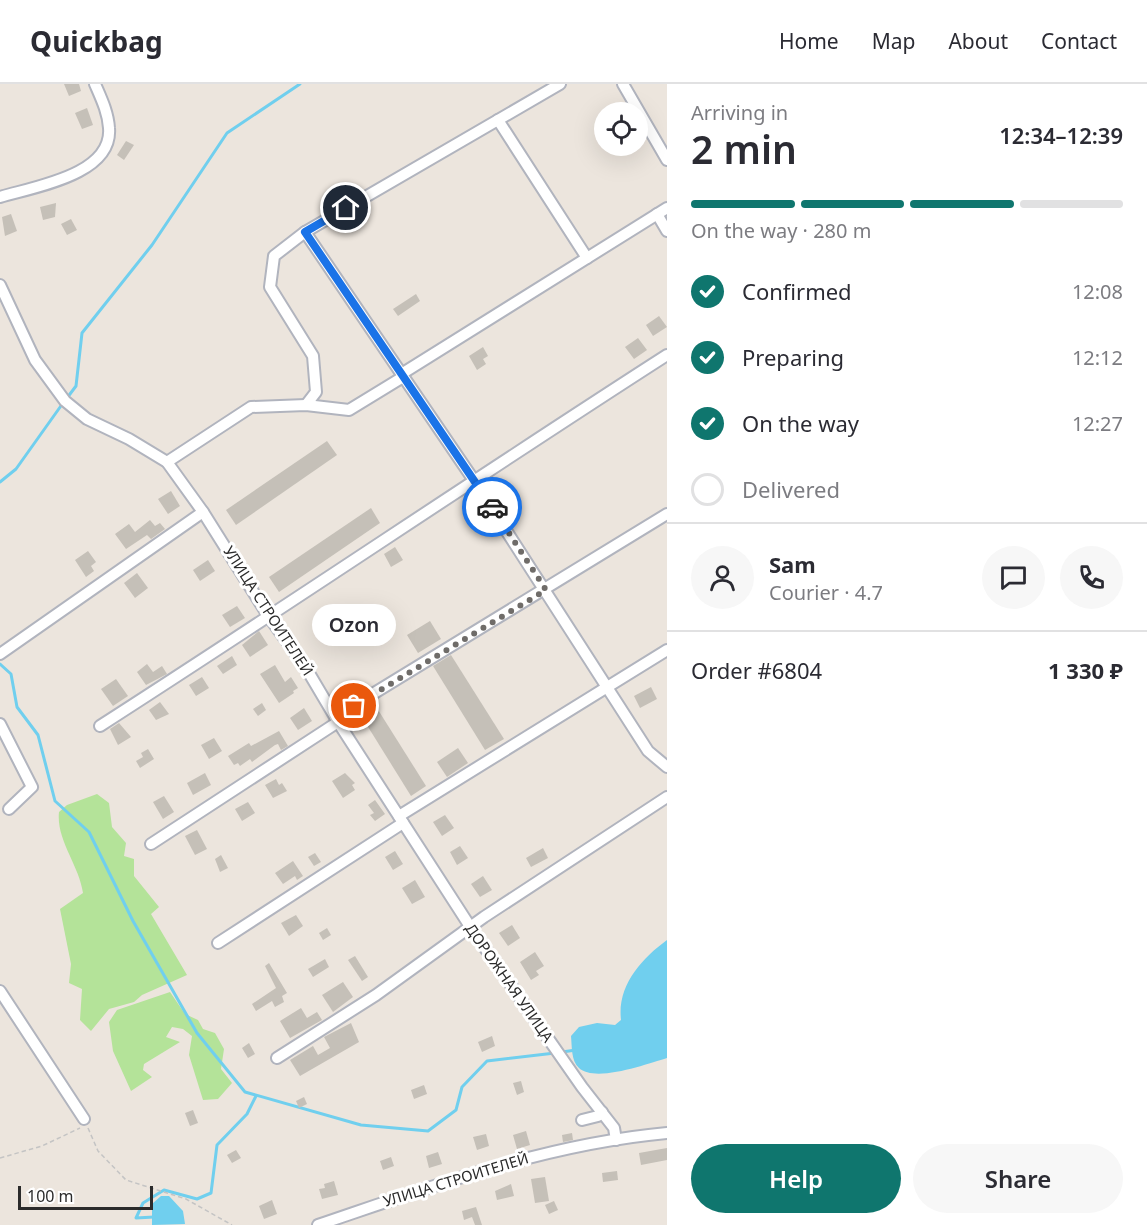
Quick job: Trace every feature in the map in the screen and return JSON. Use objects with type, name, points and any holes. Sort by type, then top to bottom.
[{"type":"street","points":[[0,197],[83,172],[102,152],[110,131],[106,109],[95,84]]},
{"type":"street","points":[[306,405],[316,392],[313,356],[270,287],[274,256],[305,232],[560,84]]},
{"type":"street","points":[[623,84],[667,160]]},
{"type":"street","points":[[498,120],[587,258]]},
{"type":"street","points":[[0,286],[34,360],[65,401],[87,419],[129,439],[167,462],[251,407],[306,405],[349,410],[667,208]]},
{"type":"street","points":[[657,214],[667,231]]},
{"type":"street","points":[[305,232],[473,479],[648,751],[667,767]]},
{"type":"street","points":[[100,726],[269,617],[473,479],[667,355]]},
{"type":"street","name":"УЛИЦА СТРОИТЕЛЕЙ","points":[[167,462],[204,512],[269,617],[306,668],[336,720],[401,820]]},
{"type":"street","points":[[0,654],[204,512]]},
{"type":"street","points":[[152,844],[336,720],[667,514]]},
{"type":"street","points":[[218,943],[401,820],[667,650]]},
{"type":"street","points":[[0,724],[32,787],[9,809]]},
{"type":"street","points":[[277,1058],[376,995],[471,928],[667,797]]},
{"type":"street","name":"ДОРОЖНАЯ УЛИЦА","points":[[401,820],[509,984],[529,1004],[614,1128],[616,1140]]},
{"type":"street","points":[[509,984],[518,976]]},
{"type":"street","points":[[0,991],[84,1119]]},
{"type":"street","points":[[582,1120],[598,1116],[602,1112]]},
{"type":"street","name":"УЛИЦА СТРОИТЕЛЕЙ","points":[[318,1225],[343,1221],[462,1175],[515,1161],[616,1140],[667,1133]]},
{"type":"path","points":[[0,1158],[42,1146],[78,1131],[84,1119]]},
{"type":"path","points":[[84,1119],[98,1150],[126,1180],[186,1199],[232,1225]]},
{"type":"green space","points":[[97,794],[109,803],[112,827],[126,843],[124,856],[134,859],[134,876],[159,907],[151,914],[187,975],[142,995],[134,1002],[109,1009],[91,1031],[80,1020],[82,989],[69,983],[71,964],[60,909],[83,893],[61,833],[59,812],[67,805]]},
{"type":"green space","points":[[170,992],[185,1014],[198,1020],[203,1029],[215,1033],[224,1049],[221,1069],[232,1083],[218,1099],[203,1100],[189,1055],[192,1036],[183,1029],[172,1027],[166,1037],[180,1042],[144,1064],[143,1070],[152,1077],[131,1091],[113,1051],[109,1022],[117,1010]]},
{"type":"water","points":[[667,940],[667,1058],[609,1073],[597,1074],[579,1068],[573,1057],[571,1036],[579,1027],[597,1023],[615,1025],[621,1020],[623,996],[633,974],[648,956]]},
{"type":"water","points":[[161,1196],[169,1196],[183,1211],[185,1224],[152,1225],[152,1204]]},
{"type":"building","points":[[64,84],[79,84],[81,91],[69,96]]},
{"type":"building","points":[[87,108],[93,125],[82,129],[75,113]]},
{"type":"building","points":[[126,141],[134,145],[124,160],[117,155]]},
{"type":"building","points":[[56,203],[55,217],[43,220],[40,207]]},
{"type":"building","points":[[11,214],[17,231],[5,236],[2,217]]},
{"type":"building","points":[[71,219],[77,230],[67,235],[61,224]]},
{"type":"building","points":[[416,294],[420,301],[398,316],[393,309]]},
{"type":"building","points":[[659,316],[667,327],[653,336],[646,325]]},
{"type":"building","points":[[638,338],[647,350],[634,359],[625,347]]},
{"type":"building","points":[[483,347],[488,356],[483,359],[486,364],[477,370],[469,356]]},
{"type":"building","points":[[327,441],[337,455],[236,525],[226,510]]},
{"type":"building","points":[[171,491],[180,506],[168,514],[158,499]]},
{"type":"building","points":[[371,508],[380,523],[279,592],[269,577]]},
{"type":"building","points":[[150,520],[155,526],[160,523],[165,529],[151,539],[147,535],[126,549],[115,534],[129,524],[135,532]]},
{"type":"building","points":[[395,547],[403,560],[391,567],[384,554]]},
{"type":"building","points":[[88,551],[96,562],[91,566],[94,571],[86,577],[75,560]]},
{"type":"building","points":[[208,560],[215,571],[200,581],[193,570]]},
{"type":"building","points":[[137,573],[148,588],[135,598],[124,583]]},
{"type":"building","points":[[237,606],[245,618],[230,627],[222,615]]},
{"type":"building","points":[[430,621],[441,639],[418,653],[407,635]]},
{"type":"building","points":[[259,631],[268,645],[250,657],[242,645]]},
{"type":"building","points":[[451,655],[504,739],[485,750],[433,666]]},
{"type":"building","points":[[232,656],[237,665],[223,674],[217,666]]},
{"type":"building","points":[[147,664],[153,672],[162,666],[167,674],[146,685],[137,672]]},
{"type":"building","points":[[275,665],[285,682],[291,677],[298,688],[279,703],[260,674]]},
{"type":"building","points":[[202,677],[209,688],[196,696],[189,685]]},
{"type":"building","points":[[116,679],[128,696],[113,706],[101,689]]},
{"type":"building","points":[[651,687],[657,699],[640,708],[634,696]]},
{"type":"building","points":[[160,702],[169,714],[156,720],[149,710]]},
{"type":"building","points":[[262,703],[266,710],[258,716],[253,709]]},
{"type":"building","points":[[375,705],[426,786],[411,796],[360,714]]},
{"type":"building","points":[[304,708],[312,721],[298,730],[290,718]]},
{"type":"building","points":[[119,723],[131,737],[118,745],[110,729]]},
{"type":"building","points":[[279,731],[288,746],[281,750],[278,744],[275,745],[252,762],[250,759],[240,766],[238,763],[234,765],[228,756],[249,743],[251,746]]},
{"type":"building","points":[[214,738],[222,751],[209,759],[201,745]]},
{"type":"building","points":[[458,748],[468,763],[447,777],[437,762]]},
{"type":"building","points":[[148,749],[154,759],[140,768],[136,761],[143,757],[141,753]]},
{"type":"building","points":[[205,773],[211,785],[193,795],[187,783]]},
{"type":"building","points":[[345,773],[355,783],[352,785],[355,790],[343,798],[332,781]]},
{"type":"building","points":[[276,779],[279,785],[282,783],[287,791],[273,798],[265,785]]},
{"type":"building","points":[[164,796],[174,812],[163,819],[153,802]]},
{"type":"building","points":[[375,800],[385,814],[375,821],[370,815],[374,813],[368,805]]},
{"type":"building","points":[[248,802],[255,813],[242,821],[235,809]]},
{"type":"building","points":[[445,815],[454,828],[442,836],[433,822]]},
{"type":"building","points":[[197,830],[207,849],[195,855],[185,836]]},
{"type":"building","points":[[460,846],[468,858],[457,865],[450,852]]},
{"type":"building","points":[[543,848],[548,858],[531,867],[526,858]]},
{"type":"building","points":[[395,851],[403,864],[393,870],[385,857]]},
{"type":"building","points":[[315,853],[321,862],[314,866],[308,857]]},
{"type":"building","points":[[221,855],[228,868],[220,872],[215,859]]},
{"type":"building","points":[[293,861],[303,876],[297,880],[295,876],[283,884],[275,873]]},
{"type":"building","points":[[483,876],[492,890],[480,897],[471,884]]},
{"type":"building","points":[[415,880],[425,897],[412,904],[402,888]]},
{"type":"building","points":[[296,915],[303,926],[289,936],[281,923]]},
{"type":"building","points":[[512,925],[520,938],[508,946],[499,933]]},
{"type":"building","points":[[327,928],[331,935],[323,940],[319,933]]},
{"type":"building","points":[[535,952],[544,966],[536,971],[539,975],[531,980],[520,962]]},
{"type":"building","points":[[355,956],[368,977],[362,981],[348,960]]},
{"type":"building","points":[[325,959],[329,967],[313,977],[308,969]]},
{"type":"building","points":[[269,963],[287,993],[282,996],[284,1002],[275,1007],[272,1001],[256,1011],[252,1004],[276,988],[265,966]]},
{"type":"building","points":[[343,982],[353,997],[333,1012],[322,995]]},
{"type":"building","points":[[301,1008],[307,1018],[317,1012],[322,1020],[290,1038],[280,1021]]},
{"type":"building","points":[[351,1023],[359,1042],[300,1076],[290,1060],[313,1046],[318,1055],[330,1048],[324,1037]]},
{"type":"building","points":[[492,1036],[495,1046],[482,1052],[478,1042]]},
{"type":"building","points":[[249,1043],[255,1054],[248,1058],[242,1048]]},
{"type":"building","points":[[521,1081],[524,1092],[517,1095],[513,1083]]},
{"type":"building","points":[[424,1085],[427,1094],[414,1099],[411,1090]]},
{"type":"building","points":[[304,1097],[307,1104],[299,1108],[296,1101]]},
{"type":"building","points":[[193,1110],[198,1123],[190,1126],[185,1113]]},
{"type":"building","points":[[526,1131],[530,1145],[517,1149],[513,1135]]},
{"type":"building","points":[[572,1133],[573,1140],[563,1142],[562,1135]]},
{"type":"building","points":[[486,1134],[489,1146],[477,1150],[473,1137]]},
{"type":"building","points":[[667,1148],[667,1160],[641,1165],[639,1153]]},
{"type":"building","points":[[236,1150],[241,1158],[232,1163],[227,1155]]},
{"type":"building","points":[[438,1152],[442,1164],[429,1168],[426,1156]]},
{"type":"building","points":[[391,1157],[394,1166],[383,1170],[380,1161]]},
{"type":"building","points":[[617,1171],[618,1180],[603,1182],[602,1173]]},
{"type":"building","points":[[545,1177],[549,1201],[535,1203],[531,1179]]},
{"type":"building","points":[[334,1181],[338,1195],[322,1199],[319,1189],[325,1188],[324,1184]]},
{"type":"building","points":[[511,1184],[514,1196],[497,1200],[495,1191]]},
{"type":"building","points":[[272,1200],[277,1214],[264,1219],[259,1206]]},
{"type":"building","points":[[554,1201],[558,1210],[549,1214],[545,1205]]},
{"type":"building","points":[[476,1207],[482,1225],[475,1225],[472,1217],[464,1220],[462,1211]]},
{"type":"waterway","points":[[67,398],[76,386],[82,333],[152,245],[227,133],[300,84]]},
{"type":"waterway","points":[[0,482],[16,469],[63,403]]},
{"type":"waterway","points":[[0,664],[11,674],[17,707],[38,735],[55,801],[89,832],[133,921],[197,1033],[245,1092],[361,1125],[428,1131],[456,1110],[462,1087],[487,1061],[555,1053]]},
{"type":"waterway","points":[[562,1052],[576,1050]]},
{"type":"waterway","points":[[154,1217],[136,1218],[143,1203],[164,1190],[197,1199],[211,1193],[217,1145],[247,1114],[256,1096]]},
{"type":"way so far","points":[[354,706],[546,590],[492,507]]},
{"type":"place","name":"Ozon","points":[[354,706]]},
{"type":"route","points":[[346,208],[305,232],[492,507]]}]
